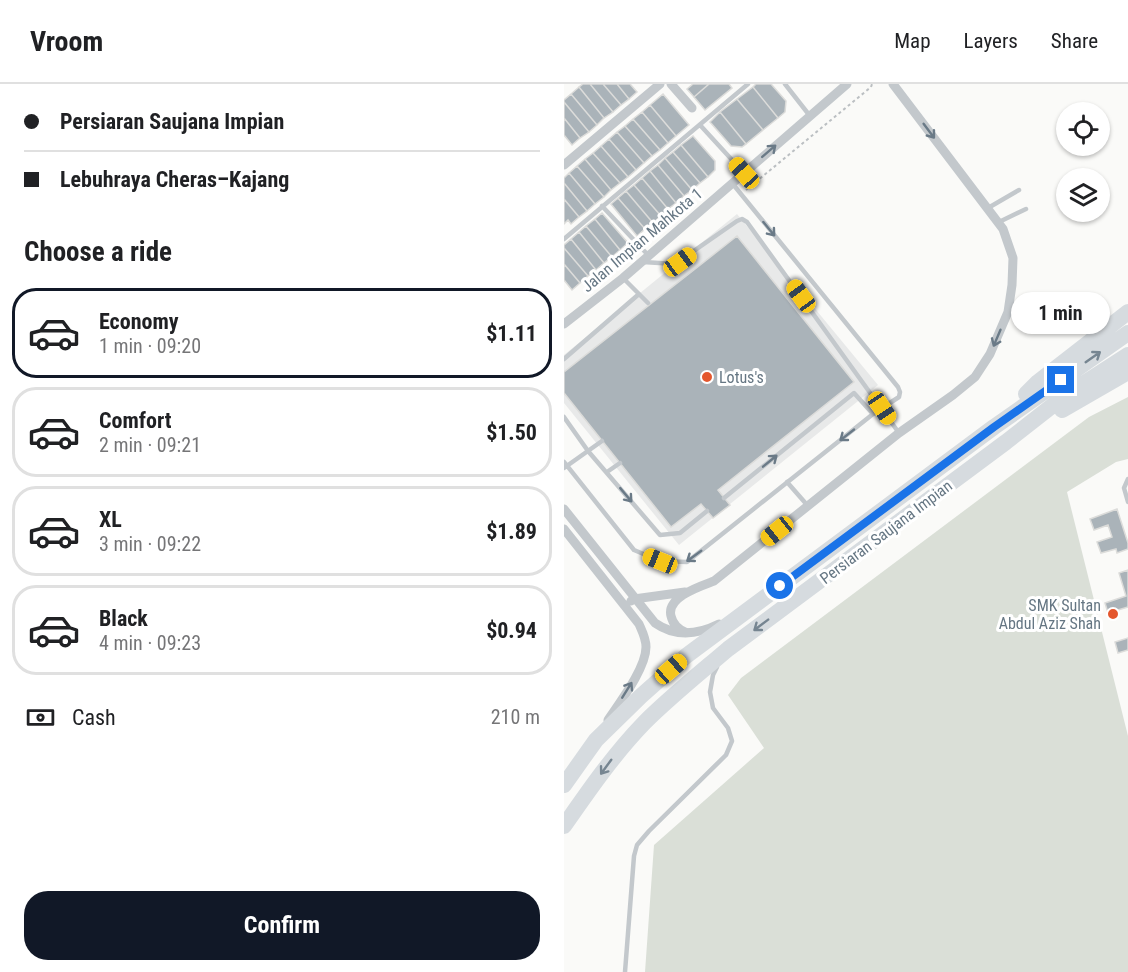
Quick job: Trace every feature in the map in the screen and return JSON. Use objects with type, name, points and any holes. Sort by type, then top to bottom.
[{"type":"highway","points":[[994,427],[1038,382],[1128,312]]},
{"type":"highway","points":[[994,427],[1128,333]]},
{"type":"highway","points":[[1006,442],[1066,395],[1128,355]]},
{"type":"highway","points":[[1006,442],[1128,372]]},
{"type":"highway","name":"Persiaran Saujana Impian","points":[[564,784],[596,740],[686,656],[994,427]]},
{"type":"highway","name":"Persiaran Saujana Impian","points":[[564,826],[615,755],[644,723],[686,685],[728,649],[1006,442]]},
{"type":"street","points":[[564,165],[660,84]]},
{"type":"street","points":[[672,84],[692,108]]},
{"type":"street","name":"Jalan Impian Mahkota 1","points":[[564,324],[623,278],[847,84]]},
{"type":"street","points":[[624,606],[634,599],[688,591],[714,581],[899,433],[975,377],[990,354],[1008,312],[1012,285],[1013,258],[1003,229],[893,84]]},
{"type":"street","points":[[564,509],[648,616],[664,629],[675,633],[687,633],[710,629],[745,611]]},
{"type":"street","points":[[565,532],[639,624],[645,637],[644,660],[596,740]]},
{"type":"street","points":[[687,633],[675,624],[670,610],[677,599],[688,591]]},
{"type":"lane","points":[[564,239],[748,84]]},
{"type":"lane","points":[[784,84],[810,116]]},
{"type":"lane","points":[[700,125],[744,173]]},
{"type":"lane","points":[[602,441],[565,466],[634,550],[660,561],[687,562],[873,414],[899,397],[898,387],[732,183]]},
{"type":"lane","points":[[988,208],[1019,190]]},
{"type":"lane","points":[[602,206],[645,259],[675,264],[737,221],[742,219],[747,222],[899,433]]},
{"type":"lane","points":[[998,222],[1026,208]]},
{"type":"lane","points":[[623,278],[648,303]]},
{"type":"lane","points":[[564,360],[639,294]]},
{"type":"lane","points":[[724,498],[854,393],[873,414]]},
{"type":"lane","points":[[564,417],[588,451],[660,535],[680,533],[707,511]]},
{"type":"lane","points":[[607,472],[620,463]]},
{"type":"lane","points":[[1128,479],[1124,488],[1128,502]]},
{"type":"lane","points":[[787,482],[808,506]]},
{"type":"lane","points":[[565,532],[576,525]]},
{"type":"lane","points":[[625,972],[634,856],[637,844],[726,755],[732,741],[728,728],[713,708],[710,692],[713,675],[728,649]]},
{"type":"path","points":[[741,195],[872,84]]},
{"type":"shaded area","name":"Lotus's","points":[[737,214],[878,385],[679,545],[564,403],[564,355]]},
{"type":"shaded area","points":[[1128,397],[1128,459],[1116,462],[1067,492],[1128,736],[1128,972],[645,972],[654,845],[764,748],[728,695],[741,678],[1089,417]]},
{"type":"building","points":[[583,84],[590,84],[613,112],[604,118],[579,87]]},
{"type":"building","points":[[590,84],[603,84],[621,105],[613,112]]},
{"type":"building","points":[[603,84],[617,84],[629,99],[621,105]]},
{"type":"building","points":[[617,84],[630,84],[637,92],[629,99]]},
{"type":"building","points":[[693,84],[709,84],[694,97],[687,89]]},
{"type":"building","points":[[709,84],[729,84],[732,88],[705,110],[694,97]]},
{"type":"building","points":[[756,84],[771,84],[786,101],[785,112],[778,118],[753,87]]},
{"type":"building","points":[[579,87],[604,118],[597,125],[571,94]]},
{"type":"building","points":[[753,87],[778,118],[763,130],[737,99]]},
{"type":"building","points":[[571,94],[597,125],[589,132],[564,102]]},
{"type":"building","points":[[663,94],[689,125],[676,136],[650,105]]},
{"type":"building","points":[[737,99],[763,130],[746,144],[720,112]]},
{"type":"building","points":[[564,102],[589,132],[580,138],[564,118]]},
{"type":"building","points":[[650,105],[676,136],[668,143],[642,112]]},
{"type":"building","points":[[642,112],[668,143],[660,150],[633,119]]},
{"type":"building","points":[[720,112],[746,144],[742,147],[731,146],[710,122]]},
{"type":"building","points":[[564,118],[580,138],[572,145],[564,135]]},
{"type":"building","points":[[633,119],[660,150],[652,156],[625,126]]},
{"type":"building","points":[[625,126],[652,156],[644,163],[617,132]]},
{"type":"building","points":[[617,132],[644,163],[636,170],[609,139]]},
{"type":"building","points":[[693,136],[715,161],[715,170],[708,177],[681,145]]},
{"type":"building","points":[[609,139],[636,170],[628,177],[601,146]]},
{"type":"building","points":[[681,145],[708,177],[700,183],[673,152]]},
{"type":"building","points":[[601,146],[628,177],[620,183],[593,153]]},
{"type":"building","points":[[673,152],[700,183],[692,190],[665,158]]},
{"type":"building","points":[[593,153],[620,183],[611,190],[585,159]]},
{"type":"building","points":[[665,158],[692,190],[684,196],[658,165]]},
{"type":"building","points":[[585,159],[611,190],[604,197],[577,166]]},
{"type":"building","points":[[658,165],[684,196],[676,203],[650,171]]},
{"type":"building","points":[[577,166],[604,197],[595,204],[569,173]]},
{"type":"building","points":[[650,171],[676,203],[668,209],[642,178]]},
{"type":"building","points":[[569,173],[595,204],[587,211],[564,183],[564,178]]},
{"type":"building","points":[[642,178],[668,209],[661,216],[634,185]]},
{"type":"building","points":[[564,183],[587,211],[579,217],[564,199]]},
{"type":"building","points":[[634,185],[661,216],[653,223],[626,191]]},
{"type":"building","points":[[626,191],[653,223],[645,229],[618,198]]},
{"type":"building","points":[[618,198],[645,229],[637,236],[611,204]]},
{"type":"building","points":[[564,199],[579,217],[571,224],[568,220],[564,224]]},
{"type":"building","points":[[602,213],[628,243],[620,250],[595,219]]},
{"type":"building","points":[[595,219],[620,250],[612,257],[586,226]]},
{"type":"building","points":[[586,226],[612,257],[604,263],[579,232]]},
{"type":"building","points":[[579,232],[604,263],[596,270],[571,239]]},
{"type":"building","name":"Lotus's","points":[[737,236],[854,382],[718,490],[730,505],[713,518],[701,504],[671,527],[564,393],[564,372]]},
{"type":"building","points":[[571,239],[596,270],[588,276],[564,248],[564,245]]},
{"type":"building","points":[[564,248],[588,276],[580,283],[564,264]]},
{"type":"building","points":[[564,264],[580,283],[572,290],[564,280]]},
{"type":"building","points":[[1117,509],[1128,549],[1117,553],[1116,549],[1101,553],[1097,542],[1112,537],[1108,525],[1094,530],[1090,519]]},
{"type":"building","points":[[1128,570],[1128,607],[1108,613],[1105,603],[1126,596],[1119,573]]},
{"type":"building","points":[[1128,638],[1128,650],[1118,653],[1115,642]]},
{"type":"place","name":"Lotus's","points":[[707,377]]},
{"type":"place","name":"SMK Sultan Abdul Aziz Shah","points":[[1113,614]]},
{"type":"route","points":[[780,586],[1061,380]]}]
